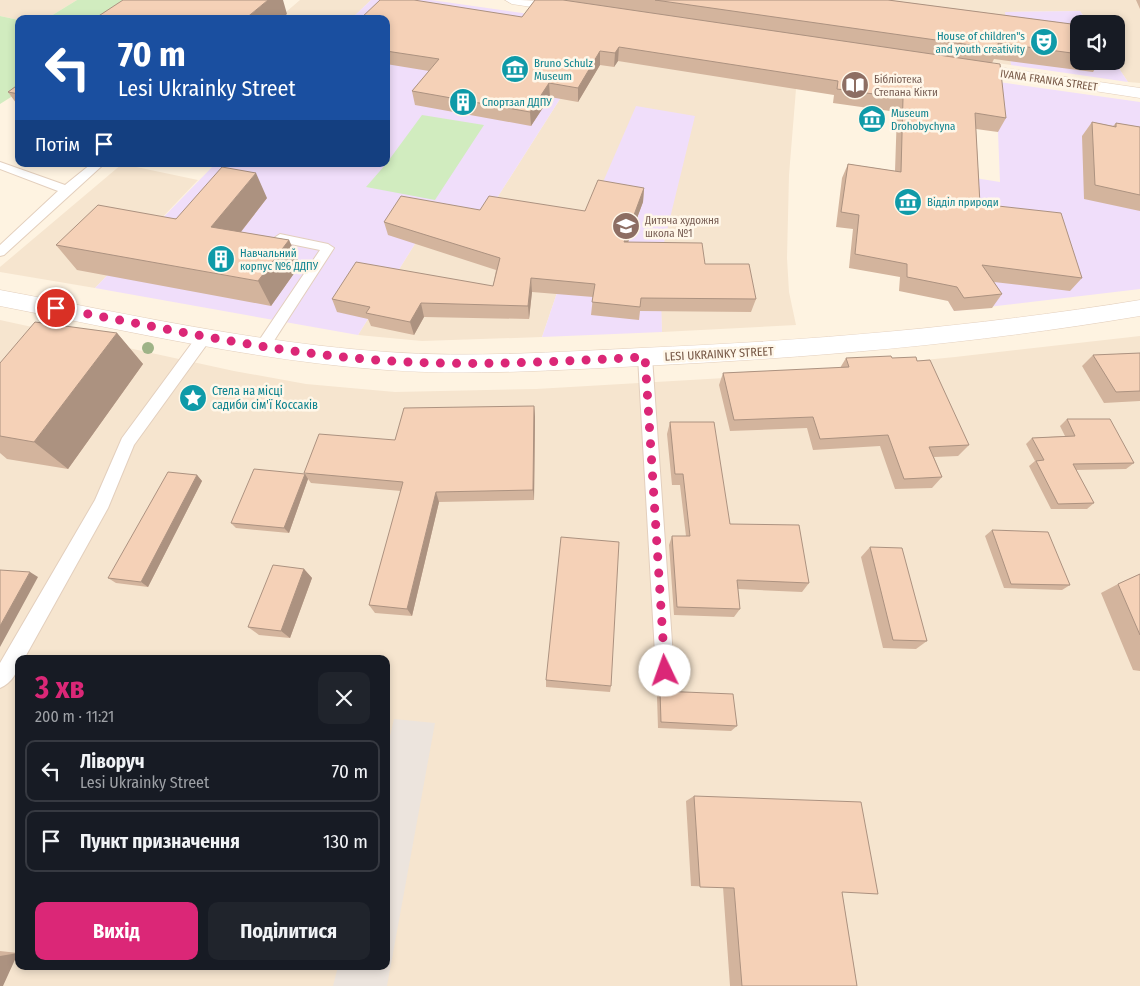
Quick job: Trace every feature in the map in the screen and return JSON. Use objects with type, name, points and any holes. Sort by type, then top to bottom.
[{"type":"street","points":[[512,0],[590,12]]},
{"type":"street","name":"IVANA FRANKA STREET","points":[[952,66],[1140,93]]},
{"type":"street","name":"LESI UKRAINKY STREET","points":[[0,298],[263,346],[353,358],[462,364],[760,352],[938,337],[1140,308]]},
{"type":"lane","points":[[0,165],[66,190]]},
{"type":"lane","points":[[0,252],[66,190],[94,167]]},
{"type":"lane","points":[[263,346],[328,248],[280,238]]},
{"type":"lane","points":[[15,655],[102,503],[127,442],[205,336]]},
{"type":"lane","points":[[645,357],[665,671]]},
{"type":"lane","points":[[0,678],[15,656]]},
{"type":"shaded area","points":[[0,0],[77,0],[53,15],[15,15],[15,19],[0,16]]},
{"type":"shaded area","points":[[300,0],[371,0],[355,15],[282,15]]},
{"type":"shaded area","points":[[371,0],[431,0],[607,25],[490,209],[433,215],[358,335],[95,288],[212,167],[390,167],[390,15],[355,15]]},
{"type":"shaded area","points":[[722,0],[1140,0],[1140,83],[1128,82],[1120,70],[1125,70],[1125,15],[1083,15],[1080,11],[1006,12],[1011,65],[826,39]]},
{"type":"shaded area","name":"House of children\"s and youth creativity","points":[[1080,11],[1083,15],[1070,15],[1070,70],[1120,70],[1128,82],[1011,65],[1005,12]]},
{"type":"shaded area","points":[[607,25],[805,54],[796,89],[789,175],[787,258],[789,292],[796,325],[662,332],[659,275],[564,272],[542,337],[422,341],[358,335],[433,215],[490,209]]},
{"type":"shaded area","points":[[992,81],[1140,102],[1140,289],[954,311],[938,283],[937,172],[1000,182],[998,132]]},
{"type":"shaded area","name":"Дитяча художня школа №1","points":[[636,106],[695,116],[660,259],[662,332],[542,337],[564,272]]},
{"type":"shaded area","points":[[118,167],[136,167],[198,180],[95,288],[0,272],[0,267]]},
{"type":"shaded area","points":[[0,320],[234,371],[306,384],[395,392],[536,389],[759,376],[955,357],[1140,336],[1140,986],[0,986]]},
{"type":"shaded area","points":[[394,719],[435,723],[390,970],[390,736]]},
{"type":"shaded area","points":[[337,970],[390,970],[387,986],[333,986]]},
{"type":"green space","points":[[77,0],[154,0],[134,15],[53,15]]},
{"type":"green space","points":[[0,16],[15,19],[15,95],[0,104]]},
{"type":"green space","points":[[422,115],[484,125],[435,200],[366,187],[383,167],[390,167],[390,159]]},
{"type":"building","points":[[123,0],[268,0],[250,15],[100,15]]},
{"type":"building","points":[[380,0],[414,0],[522,17],[535,0],[563,0],[1000,64],[1006,118],[975,113],[980,204],[1061,213],[1082,278],[982,265],[1002,294],[964,298],[957,287],[907,277],[907,264],[855,254],[859,215],[841,212],[848,164],[901,172],[903,98],[837,89],[838,81],[619,47],[615,53],[600,51],[578,88],[549,83],[530,112],[412,91],[439,59],[390,52],[390,15],[364,15]]},
{"type":"building","points":[[655,0],[888,0],[1070,24],[1070,53],[998,43],[999,49]]},
{"type":"building","points":[[15,87],[15,93],[8,92]]},
{"type":"building","points":[[1092,122],[1116,127],[1116,123],[1140,127],[1140,195],[1095,185]]},
{"type":"building","points":[[222,167],[256,173],[211,227],[289,240],[258,281],[56,245],[98,205],[176,219]]},
{"type":"building","points":[[598,180],[644,188],[624,242],[702,243],[705,264],[749,264],[756,299],[641,298],[640,307],[592,302],[595,284],[531,278],[528,306],[421,303],[410,322],[366,313],[370,307],[332,299],[356,262],[493,286],[500,258],[384,222],[401,196],[480,210],[489,196],[585,211]]},
{"type":"building","points":[[35,322],[117,333],[34,442],[0,436],[0,363]]},
{"type":"building","points":[[1140,353],[1140,391],[1116,392],[1093,355]]},
{"type":"building","points":[[891,356],[892,358],[916,357],[917,361],[930,360],[969,445],[929,447],[942,477],[904,479],[888,435],[820,439],[813,417],[734,420],[723,373],[849,367],[846,358]]},
{"type":"building","points":[[534,406],[533,490],[436,492],[407,609],[369,605],[403,482],[304,473],[319,434],[395,440],[404,408]]},
{"type":"building","points":[[1067,419],[1110,419],[1134,463],[1073,464],[1094,503],[1058,504],[1036,461],[1044,460],[1032,438],[1075,436]]},
{"type":"building","points":[[670,422],[714,422],[730,524],[799,525],[809,583],[737,580],[740,609],[677,607],[672,536],[690,536],[683,474],[675,474]]},
{"type":"building","points":[[254,469],[305,474],[284,528],[231,523]]},
{"type":"building","points":[[168,472],[197,475],[141,582],[108,578]]},
{"type":"building","points":[[992,530],[1048,532],[1070,585],[1011,584]]},
{"type":"building","points":[[561,537],[619,542],[611,686],[546,680]]},
{"type":"building","points":[[870,547],[902,548],[927,641],[893,640]]},
{"type":"building","points":[[273,565],[304,569],[281,631],[248,627]]},
{"type":"building","points":[[0,570],[30,572],[0,626]]},
{"type":"building","points":[[1140,574],[1140,635],[1118,584]]},
{"type":"building","points":[[660,691],[733,694],[737,726],[661,722]]},
{"type":"building","points":[[694,796],[861,802],[878,894],[842,892],[857,986],[742,986],[734,888],[700,887]]},
{"type":"place","name":"House of children\"s and youth creativity","points":[[1044,42]]},
{"type":"place","name":"Bruno Schulz Museum","points":[[515,69]]},
{"type":"place","name":"Бібліотека Степана Кікти","points":[[855,85]]},
{"type":"place","name":"Спортзал ДДПУ","points":[[463,102]]},
{"type":"place","name":"Museum Drohobychyna","points":[[872,119]]},
{"type":"place","name":"Відділ природи","points":[[908,202]]},
{"type":"place","name":"Дитяча художня школа №1","points":[[626,226]]},
{"type":"place","name":"Навчальний корпус №6 ДДПУ","points":[[221,259]]},
{"type":"place","name":"Стела на місці садиби сім'ї Коссаків","points":[[193,398]]},
{"type":"route","points":[[56,308],[263,346],[353,358],[462,364],[645,357],[665,671]]}]
